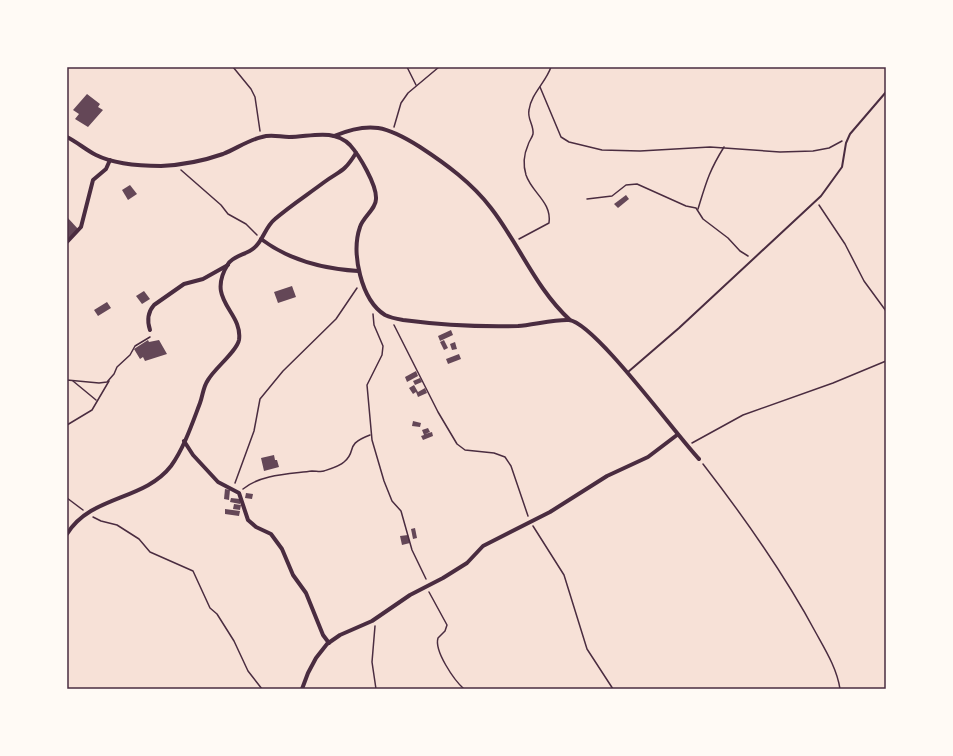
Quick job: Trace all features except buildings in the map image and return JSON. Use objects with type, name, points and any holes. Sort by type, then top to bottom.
[{"type":"street","points":[[334,136],[359,127],[372,127],[392,133],[412,142],[453,170],[485,200],[546,294],[558,309],[602,344],[628,372],[677,435],[699,459]]},
{"type":"street","points":[[67,137],[96,155],[110,160],[136,164],[177,165],[209,158],[262,136],[290,137],[318,134],[334,136],[345,140],[356,153],[372,182],[376,197],[375,204],[363,220],[358,236],[356,259],[358,271],[362,280],[374,304],[382,313],[390,318],[424,323],[494,326],[525,325],[570,320]]},
{"type":"street","points":[[150,330],[148,317],[150,309],[154,305],[184,284],[202,279],[228,265],[237,257],[254,248],[275,219],[324,182],[343,171],[356,153]]},
{"type":"street","points":[[67,242],[81,227],[93,180],[106,169],[110,160]]},
{"type":"street","points":[[261,239],[288,255],[323,268],[358,271]]},
{"type":"street","points":[[67,534],[77,522],[88,513],[100,506],[136,492],[157,480],[171,467],[196,414],[206,382],[239,342],[237,324],[221,294],[221,284],[228,265]]},
{"type":"street","points":[[302,689],[311,666],[329,643],[346,631],[377,618],[410,594],[467,563],[484,546],[550,512],[607,476],[648,457],[677,435]]},
{"type":"street","points":[[184,441],[193,455],[218,482],[233,488],[239,493],[248,520],[256,527],[271,534],[282,549],[293,575],[306,593],[323,635],[329,643]]},
{"type":"lane","points":[[628,372],[679,328],[817,200],[842,167],[848,137],[859,122],[886,92]]},
{"type":"path","points":[[233,67],[251,88],[258,103],[258,122],[262,136]]},
{"type":"path","points":[[407,67],[416,84]]},
{"type":"path","points":[[392,133],[401,103],[416,84],[432,74],[439,67]]},
{"type":"path","points":[[513,241],[549,223],[550,214],[531,186],[524,167],[525,153],[533,134],[529,109],[551,67]]},
{"type":"path","points":[[540,87],[560,137],[569,142],[602,150],[625,151],[710,146],[780,152],[821,150],[829,148],[848,137]]},
{"type":"path","points":[[698,210],[704,185],[713,165],[724,147]]},
{"type":"path","points":[[177,165],[228,214],[246,224],[261,239]]},
{"type":"path","points":[[587,199],[612,196],[626,185],[637,184],[698,210],[703,219],[728,238],[740,251],[753,259]]},
{"type":"path","points":[[817,200],[845,244],[864,281],[886,311]]},
{"type":"path","points":[[233,488],[254,431],[260,399],[283,371],[336,319],[348,305],[362,280]]},
{"type":"path","points":[[374,304],[374,325],[383,346],[382,355],[366,385],[371,435],[384,481],[392,501],[401,511],[412,550],[425,576],[427,586],[447,625],[445,631],[438,638],[437,647],[449,670],[464,689]]},
{"type":"path","points":[[390,318],[419,371],[438,412],[457,444],[465,450],[494,452],[505,458],[511,466],[530,521],[564,574],[587,649],[614,689]]},
{"type":"path","points":[[67,425],[88,414],[92,410],[96,400],[117,367],[130,355],[135,346],[152,336],[150,330]]},
{"type":"path","points":[[687,446],[743,414],[833,383],[886,361]]},
{"type":"path","points":[[67,380],[99,383],[110,379]]},
{"type":"path","points":[[73,381],[96,400]]},
{"type":"path","points":[[239,493],[248,486],[273,476],[324,471],[343,463],[354,443],[361,438],[371,435]]},
{"type":"path","points":[[699,459],[733,503],[803,609],[835,670],[840,689]]},
{"type":"path","points":[[67,498],[96,519],[111,523],[126,530],[139,539],[150,552],[193,571],[210,608],[217,614],[234,641],[248,671],[262,689]]},
{"type":"path","points":[[376,689],[372,662],[377,618]]}]
